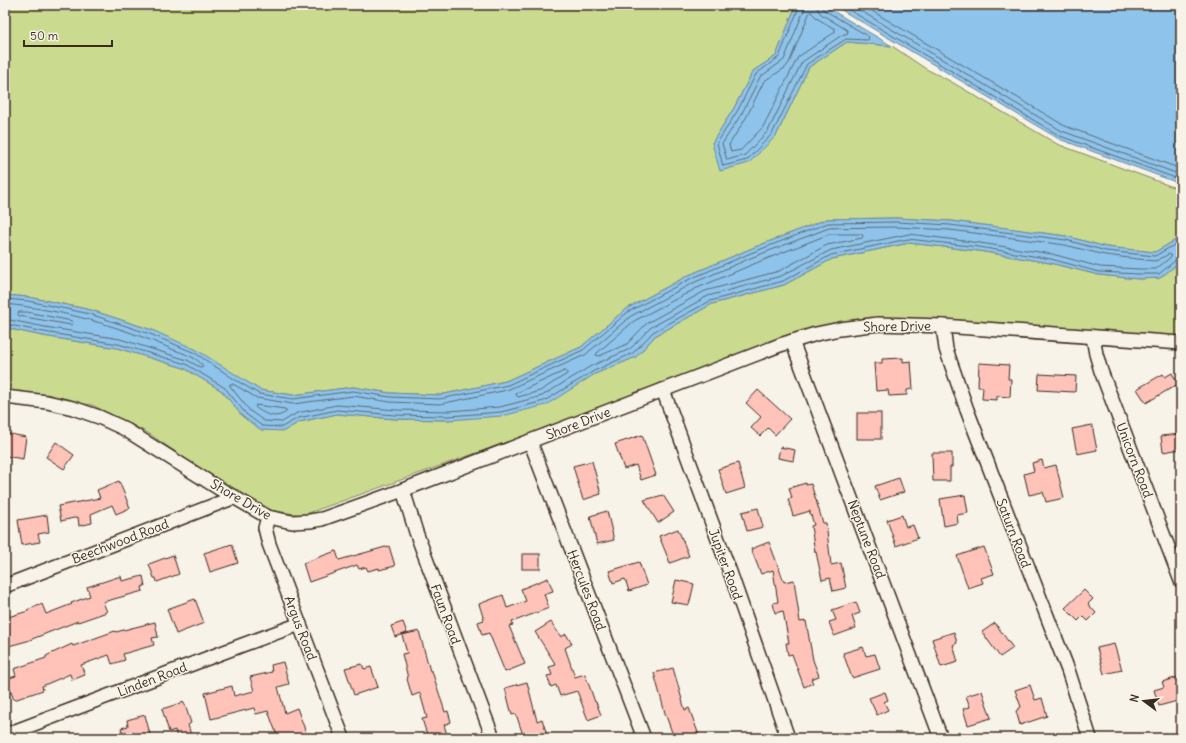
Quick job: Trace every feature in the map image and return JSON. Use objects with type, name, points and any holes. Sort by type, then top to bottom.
[{"type":"street","name":"Shore Drive","points":[[5,397],[47,402],[99,416],[123,428],[268,517],[292,522],[322,519],[403,490],[792,341],[840,329],[878,324],[943,326],[1181,343]]},
{"type":"street","name":"Saturn Road","points":[[943,326],[946,349],[967,410],[1068,670],[1090,738]]},
{"type":"street","name":"Unicorn Road","points":[[1094,337],[1096,354],[1101,371],[1181,581]]},
{"type":"street","name":"Neptune Road","points":[[792,341],[941,738]]},
{"type":"street","name":"Jupiter Road","points":[[663,390],[730,572],[788,738]]},
{"type":"street","name":"Hercules Road","points":[[530,441],[644,738]]},
{"type":"street","name":"Faun Road","points":[[403,490],[419,539],[493,738]]},
{"type":"street","name":"Beechwood Road","points":[[5,586],[234,497]]},
{"type":"street","name":"Argus Road","points":[[268,517],[265,528],[269,544],[343,738]]},
{"type":"street","name":"Linden Road","points":[[5,735],[300,624]]},
{"type":"green space","points":[[5,5],[796,5],[776,56],[753,71],[734,108],[712,143],[776,136],[809,67],[847,42],[892,46],[926,69],[950,81],[1057,144],[1181,190],[1181,237],[1155,252],[1106,247],[1066,236],[951,221],[897,218],[827,219],[689,275],[626,309],[581,347],[506,381],[440,395],[390,393],[353,387],[293,395],[260,390],[152,330],[91,310],[29,297],[5,295]]},
{"type":"green space","points":[[909,243],[979,251],[1050,263],[1099,275],[1139,279],[1160,278],[1181,261],[1181,339],[866,321],[661,387],[303,515],[259,509],[148,433],[92,405],[5,393],[5,328],[117,348],[184,368],[222,391],[243,417],[284,431],[299,422],[337,414],[395,419],[449,420],[595,374],[636,357],[655,336],[712,304],[784,285],[832,259]]},
{"type":"water","points":[[796,5],[823,5],[892,46],[847,42],[809,67],[776,136],[749,163],[720,171],[712,143],[734,108],[753,71],[776,56]]},
{"type":"water","points":[[833,5],[1181,5],[1181,184],[1059,139]]},
{"type":"water","points":[[897,218],[951,221],[1007,228],[1066,236],[1106,247],[1155,252],[1181,237],[1181,261],[1160,278],[1139,279],[1099,275],[1050,263],[979,251],[909,243],[832,259],[784,285],[712,304],[655,336],[636,357],[595,374],[546,405],[502,416],[449,420],[395,419],[337,414],[299,422],[284,431],[261,430],[243,417],[222,391],[184,368],[117,348],[5,328],[5,295],[29,297],[91,310],[152,330],[197,350],[260,390],[293,395],[353,387],[390,393],[440,395],[506,381],[581,347],[626,309],[689,275],[827,219]]},
{"type":"building","points":[[903,358],[903,362],[911,361],[913,389],[907,390],[907,395],[889,396],[888,390],[876,391],[874,363],[882,363],[882,359]]},
{"type":"building","points":[[979,363],[1009,365],[1008,379],[1011,379],[1010,397],[997,396],[997,400],[982,399],[983,387],[978,387]]},
{"type":"building","points":[[1172,373],[1178,384],[1146,403],[1137,389],[1163,374],[1165,377]]},
{"type":"building","points":[[1039,374],[1076,376],[1075,392],[1038,390]]},
{"type":"building","points":[[758,390],[790,419],[775,435],[768,428],[760,436],[751,428],[761,417],[746,403]]},
{"type":"building","points":[[857,413],[881,413],[881,439],[857,439]]},
{"type":"building","points":[[1092,425],[1097,450],[1077,454],[1072,429]]},
{"type":"building","points":[[5,433],[26,437],[23,459],[5,456]]},
{"type":"building","points":[[1181,434],[1181,449],[1163,452],[1161,436]]},
{"type":"building","points":[[642,435],[656,475],[641,480],[636,465],[624,469],[615,444]]},
{"type":"building","points":[[56,442],[74,455],[64,469],[46,457]]},
{"type":"building","points":[[780,447],[795,450],[793,461],[778,458]]},
{"type":"building","points":[[932,453],[952,453],[950,481],[933,481]]},
{"type":"building","points":[[1042,460],[1044,468],[1056,465],[1064,498],[1046,502],[1043,492],[1029,495],[1024,474],[1034,471],[1032,463]]},
{"type":"building","points":[[592,461],[601,494],[583,500],[573,466]]},
{"type":"building","points":[[738,463],[745,488],[726,494],[718,469]]},
{"type":"building","points":[[899,478],[904,492],[880,500],[875,486]]},
{"type":"building","points":[[119,481],[130,508],[116,514],[112,505],[91,514],[92,523],[79,526],[78,517],[61,521],[58,506],[100,498],[97,490]]},
{"type":"building","points":[[806,483],[806,485],[811,484],[823,523],[826,523],[831,565],[841,563],[846,588],[833,591],[830,578],[822,580],[815,552],[811,526],[814,525],[810,511],[793,516],[788,499],[792,498],[789,488]]},
{"type":"building","points":[[663,495],[674,512],[658,523],[644,500]]},
{"type":"building","points":[[965,495],[968,513],[957,515],[958,523],[944,526],[940,499]]},
{"type":"building","points":[[758,508],[763,527],[747,531],[742,512]]},
{"type":"building","points":[[607,511],[614,540],[597,544],[590,516]]},
{"type":"building","points":[[47,515],[49,532],[38,534],[40,542],[22,545],[18,520]]},
{"type":"building","points":[[902,515],[906,527],[913,525],[918,538],[896,546],[887,520]]},
{"type":"building","points":[[678,529],[689,556],[670,563],[659,536]]},
{"type":"building","points":[[769,542],[784,582],[794,580],[800,622],[806,621],[813,660],[819,676],[811,679],[813,683],[804,687],[792,654],[788,655],[786,643],[789,643],[783,611],[775,613],[773,603],[778,602],[773,570],[761,574],[751,549]]},
{"type":"building","points":[[232,544],[238,563],[210,572],[204,553]]},
{"type":"building","points":[[389,546],[395,566],[368,571],[366,567],[359,569],[357,565],[309,582],[303,563],[336,551],[339,560]]},
{"type":"building","points":[[984,547],[994,574],[981,578],[983,583],[968,588],[957,556]]},
{"type":"building","points":[[522,554],[540,554],[540,569],[522,569]]},
{"type":"building","points":[[173,555],[179,574],[157,582],[149,564]]},
{"type":"building","points":[[639,562],[647,585],[629,591],[625,579],[613,583],[609,571]]},
{"type":"building","points":[[121,576],[122,581],[143,576],[145,586],[142,587],[143,591],[103,602],[107,612],[78,621],[27,641],[5,647],[5,630],[8,629],[5,618],[28,611],[27,610],[42,604],[46,614],[90,596],[87,587]]},
{"type":"building","points":[[548,578],[553,591],[544,594],[549,608],[512,622],[513,625],[509,626],[525,664],[505,672],[489,633],[482,635],[478,622],[484,620],[479,604],[503,595],[507,608],[526,601],[521,589]]},
{"type":"building","points":[[676,580],[694,584],[689,605],[671,602]]},
{"type":"building","points":[[1084,590],[1093,599],[1088,604],[1096,613],[1088,621],[1083,616],[1078,621],[1065,608]]},
{"type":"building","points":[[195,599],[204,623],[176,634],[167,609]]},
{"type":"building","points":[[856,602],[860,613],[852,616],[856,628],[834,636],[829,622],[836,620],[832,610]]},
{"type":"building","points":[[155,622],[158,637],[152,638],[154,645],[123,654],[125,660],[112,664],[109,655],[81,665],[85,675],[72,680],[70,674],[42,686],[43,690],[14,700],[6,679],[16,676],[14,669],[46,658],[46,656],[72,644],[73,646],[115,631]]},
{"type":"building","points":[[403,622],[407,633],[395,637],[391,626]]},
{"type":"building","points":[[551,622],[561,637],[566,634],[572,644],[565,648],[575,677],[585,674],[601,715],[588,720],[577,691],[560,696],[556,685],[551,687],[547,676],[552,675],[549,667],[556,665],[535,632]]},
{"type":"building","points":[[995,623],[1013,648],[1000,657],[982,632]]},
{"type":"building","points":[[419,631],[430,671],[432,671],[445,712],[448,711],[451,722],[444,725],[448,738],[428,738],[422,719],[427,718],[420,693],[412,696],[407,679],[402,654],[407,653],[402,635]]},
{"type":"building","points":[[954,632],[957,643],[953,645],[958,662],[941,667],[932,639]]},
{"type":"building","points":[[1114,644],[1122,670],[1104,674],[1097,648]]},
{"type":"building","points":[[863,647],[866,656],[875,654],[880,669],[852,678],[843,653]]},
{"type":"building","points":[[283,662],[289,684],[278,687],[285,713],[297,708],[308,738],[278,738],[268,711],[256,714],[254,708],[211,719],[205,693],[232,686],[234,696],[254,691],[250,677],[272,672],[271,665]]},
{"type":"building","points":[[362,664],[364,669],[371,667],[378,687],[354,695],[345,668]]},
{"type":"building","points":[[673,668],[685,710],[689,708],[700,738],[674,738],[665,713],[654,673]]},
{"type":"building","points":[[1181,676],[1181,700],[1159,706],[1154,690],[1164,687],[1162,682]]},
{"type":"building","points":[[527,682],[537,721],[542,719],[548,738],[524,738],[516,714],[512,715],[505,688]]},
{"type":"building","points":[[1030,685],[1035,700],[1042,698],[1047,716],[1020,725],[1016,711],[1021,707],[1015,690]]},
{"type":"building","points":[[982,691],[991,718],[968,725],[963,709],[970,707],[966,696]]},
{"type":"building","points":[[885,692],[888,700],[884,702],[888,710],[877,715],[869,698]]},
{"type":"building","points":[[184,702],[191,723],[188,725],[191,735],[177,738],[175,730],[169,732],[162,709]]},
{"type":"building","points":[[145,715],[151,738],[124,738],[121,728],[128,726],[127,720]]}]
